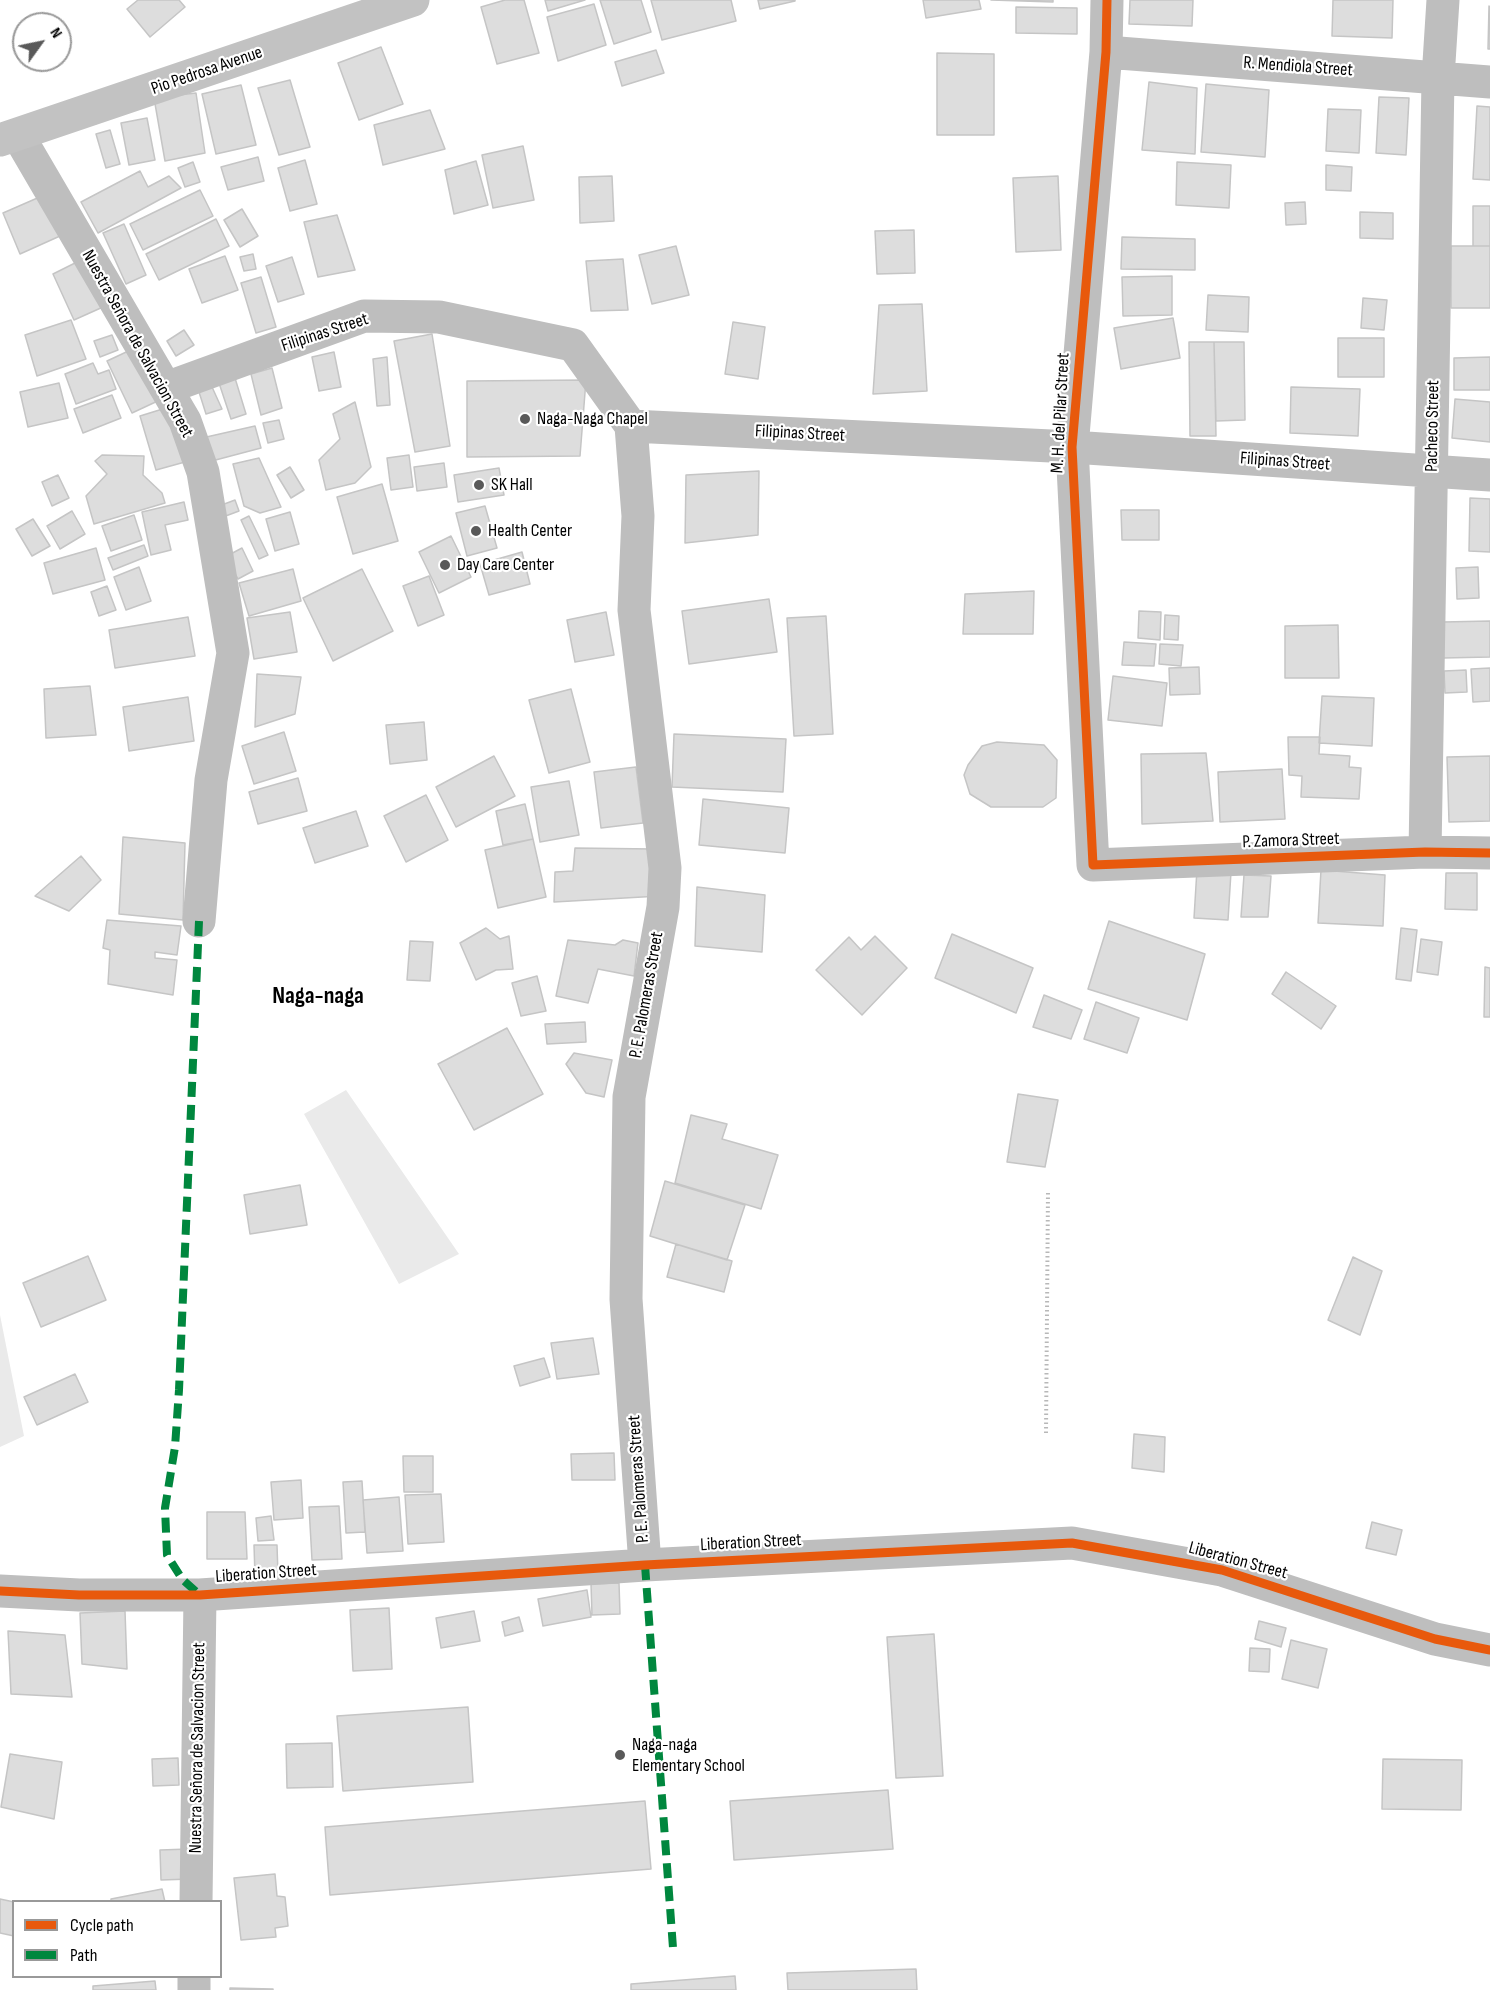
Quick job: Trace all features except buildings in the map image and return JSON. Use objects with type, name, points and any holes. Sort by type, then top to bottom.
[{"type":"main road","name":"Pio Pedrosa Avenue","points":[[9,137],[413,0]]},
{"type":"street","name":"M. H. del Pilar Street","points":[[1093,865],[1072,447],[1106,52],[1107,0]]},
{"type":"street","name":"Pacheco Street","points":[[1425,852],[1438,78],[1443,0]]},
{"type":"street","name":"R. Mendiola Street","points":[[1106,52],[1490,82]]},
{"type":"street","name":"Nuestra Señora de Salvacion Street","points":[[9,137],[166,388],[185,421],[203,472],[233,653],[211,780],[199,921]]},
{"type":"street","name":"Filipinas Street","points":[[166,388],[364,316],[439,317],[573,345],[631,426],[1072,447],[1490,475]]},
{"type":"street","name":"P. E. Palomeras Street","points":[[631,426],[638,516],[634,610],[664,868],[663,907],[629,1097],[626,1299],[645,1565]]},
{"type":"street","name":"P. Zamora Street","points":[[1093,865],[1425,852],[1490,853]]},
{"type":"street","name":"Liberation Street","points":[[0,1591],[79,1595],[201,1595],[645,1565],[1072,1544],[1222,1570],[1435,1639],[1490,1650]]},
{"type":"street","name":"Nuestra Señora de Salvacion Street","points":[[196,1900],[201,1595]]},
{"type":"path","points":[[1046,1433],[1048,1191]]},
{"type":"shaded area","points":[[346,1090],[459,1254],[399,1284],[304,1114]]},
{"type":"shaded area","points":[[0,1315],[24,1436],[0,1447]]},
{"type":"marked path","points":[[199,921],[179,1390],[175,1447],[165,1508],[167,1555],[182,1579],[200,1595]]},
{"type":"marked path","points":[[645,1565],[673,1948]]},
{"type":"cycle path","points":[[1107,0],[1106,52],[1072,447],[1093,865],[1425,852],[1490,853]]},
{"type":"cycle path","points":[[0,1591],[79,1595],[200,1595],[645,1565],[1072,1543],[1222,1570],[1435,1639],[1490,1650]]},
{"type":"place","name":"Naga-Naga Chapel","points":[[525,419]]},
{"type":"place","name":"SK Hall","points":[[479,485]]},
{"type":"place","name":"Health Center","points":[[476,531]]},
{"type":"place","name":"Day Care Center","points":[[445,565]]},
{"type":"place","name":"Naga-naga Elementary School","points":[[620,1755]]},
{"type":"district","name":"Naga-naga","points":[[318,997]]}]
